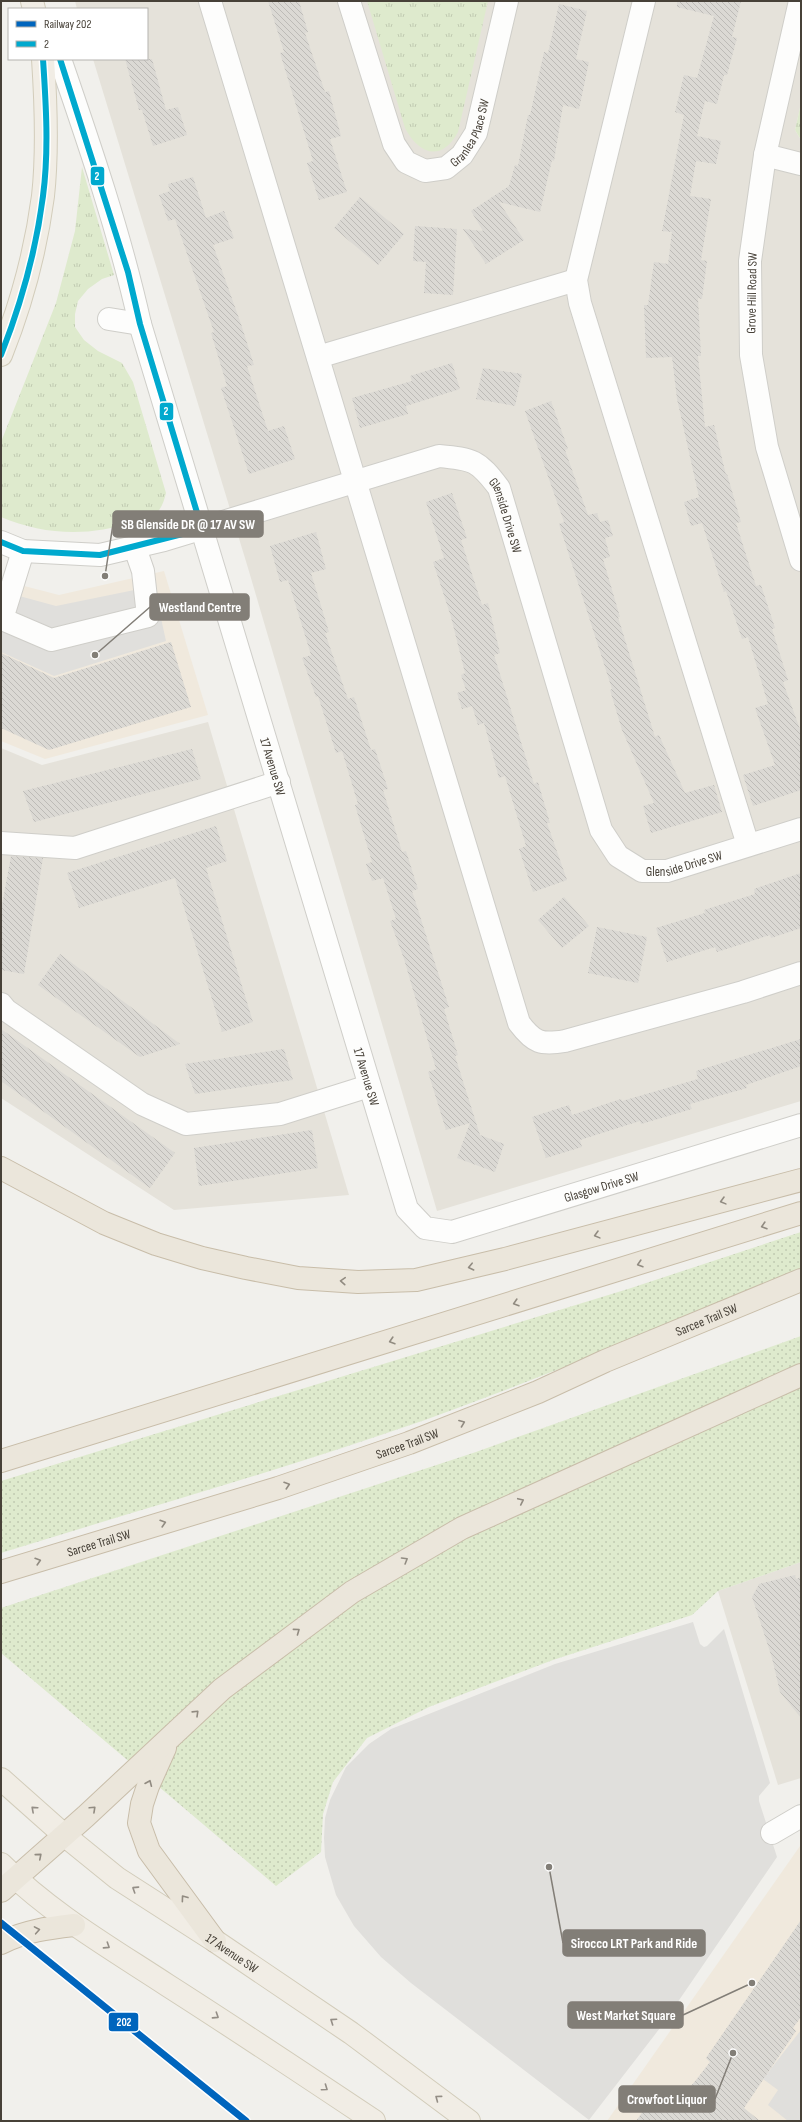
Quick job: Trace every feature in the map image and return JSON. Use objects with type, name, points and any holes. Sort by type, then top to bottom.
[{"type":"highway","points":[[1,1168],[104,1223],[156,1244],[202,1258],[298,1278],[358,1282],[416,1280],[505,1259],[801,1180]]},
{"type":"highway","points":[[1,1461],[801,1213]]},
{"type":"highway","name":"Sarcee Trail SW","points":[[1,1572],[278,1488],[409,1444],[538,1392],[606,1361],[801,1280]]},
{"type":"highway","points":[[6,1877],[64,1835],[222,1689],[281,1643],[352,1592],[408,1558],[475,1522],[801,1375]]},
{"type":"highway","points":[[168,1740],[148,1786],[142,1804],[139,1823],[149,1851],[215,1941]]},
{"type":"highway","points":[[1,1943],[16,1935],[33,1930],[74,1925]]},
{"type":"main road","points":[[1,354],[14,322],[37,232],[43,196],[46,151],[43,60]]},
{"type":"main road","name":"17 Avenue SW","points":[[1,1778],[64,1835],[117,1878],[215,1941],[352,2033],[469,2121]]},
{"type":"main road","points":[[6,1877],[74,1925],[299,2070],[374,2121]]},
{"type":"street","points":[[210,1],[519,1023],[530,1038],[547,1044],[565,1041],[743,992],[801,973]]},
{"type":"street","name":"Granlea Place SW","points":[[349,1],[394,144],[406,162],[425,171],[446,168],[462,155],[476,133],[507,1]]},
{"type":"street","points":[[644,1],[576,280],[582,311],[748,845]]},
{"type":"street","name":"Grove Hill Road SW","points":[[800,1],[765,155],[750,261],[751,355],[767,448],[801,560]]},
{"type":"street","name":"17 Avenue SW","points":[[60,60],[81,120],[128,272],[140,324],[407,1209]]},
{"type":"street","points":[[765,155],[801,164]]},
{"type":"street","points":[[318,357],[576,280]]},
{"type":"street","points":[[109,319],[140,324]]},
{"type":"street","name":"Glenside Drive SW","points":[[1,542],[23,551],[100,555],[135,548],[202,529],[439,456],[464,459],[484,468],[499,488],[601,830],[618,856],[642,871],[667,870],[801,829]]},
{"type":"street","points":[[23,551],[2,620],[51,640],[148,616],[143,571],[135,548]]},
{"type":"street","points":[[1,843],[75,848],[279,782]]},
{"type":"street","points":[[1,1004],[6,1010],[142,1104],[186,1124],[280,1114],[369,1086]]},
{"type":"street","name":"Glasgow Drive SW","points":[[407,1209],[425,1228],[452,1232],[801,1125]]},
{"type":"street","points":[[772,1833],[801,1816]]},
{"type":"shaded area","points":[[75,1],[801,1],[801,103],[795,130],[801,140],[801,1101],[437,1211],[248,568],[93,60],[148,60],[148,8],[77,8]]},
{"type":"shaded area","points":[[164,571],[208,715],[45,759],[1,741],[1,580],[59,595]]},
{"type":"shaded area","points":[[154,586],[166,641],[54,676],[1,652],[1,591],[56,606]]},
{"type":"shaded area","points":[[208,722],[349,1195],[174,1210],[1,1098],[1,748],[42,765]]},
{"type":"shaded area","points":[[801,1562],[801,1778],[778,1785],[718,1591]]},
{"type":"shaded area","points":[[693,1622],[700,1644],[704,1647],[707,1646],[724,1629],[770,1783],[759,1796],[759,1801],[777,1857],[660,2028],[589,2120],[411,1983],[381,1957],[354,1926],[336,1895],[325,1857],[325,1818],[330,1800],[346,1767],[369,1744],[391,1729],[555,1664]]},
{"type":"shaded area","points":[[801,1845],[801,2121],[607,2121],[800,1846]]},
{"type":"shaded area","points":[[801,2030],[801,2121],[788,2121],[768,2105],[778,2090],[763,2079]]},
{"type":"green space","points":[[367,1],[488,1],[458,132],[452,142],[445,148],[438,151],[424,149],[417,144],[405,128]]},
{"type":"green space","points":[[801,103],[801,140],[795,130]]},
{"type":"green space","points":[[82,167],[114,275],[102,279],[88,289],[78,301],[75,314],[75,327],[84,340],[98,351],[122,363],[133,382],[166,493],[160,509],[151,517],[100,530],[66,532],[33,527],[1,517],[1,442],[56,303],[75,231]]},
{"type":"green space","points":[[801,1232],[801,1269],[614,1347],[473,1402],[372,1438],[1,1553],[1,1481],[628,1289]]},
{"type":"green space","points":[[801,1336],[801,1562],[718,1591],[692,1615],[553,1660],[429,1707],[367,1738],[333,1782],[323,1814],[321,1852],[276,1886],[1,1653],[1,1608],[476,1452]]},
{"type":"building","points":[[268,1],[299,1],[308,32],[305,33],[325,92],[329,91],[341,136],[330,139],[347,192],[319,200],[307,163],[313,161],[280,53],[284,52]]},
{"type":"building","points":[[677,1],[741,1],[732,37],[737,38],[727,75],[724,75],[717,104],[705,101],[697,136],[721,141],[716,164],[696,161],[690,196],[711,199],[701,260],[707,261],[702,299],[698,298],[701,356],[698,356],[705,427],[714,425],[726,475],[727,474],[741,522],[736,523],[756,586],[761,585],[775,628],[772,629],[788,680],[783,682],[801,732],[801,790],[753,806],[743,775],[775,765],[755,708],[768,704],[748,637],[742,639],[726,591],[724,592],[702,523],[691,526],[684,502],[699,497],[677,399],[672,357],[646,358],[644,305],[648,305],[654,262],[668,264],[672,232],[662,231],[684,115],[675,112],[684,75],[697,78],[714,16],[677,7]]},
{"type":"building","points":[[559,4],[587,11],[576,59],[589,62],[579,109],[563,105],[554,161],[552,160],[540,212],[499,202],[524,240],[486,264],[463,229],[483,231],[471,211],[509,186],[515,165],[518,166],[528,115],[530,115],[544,52],[548,53]]},
{"type":"building","points":[[152,59],[166,110],[178,107],[187,135],[153,146],[142,110],[139,110],[125,60]]},
{"type":"building","points":[[193,177],[206,218],[224,211],[234,238],[213,245],[254,365],[247,366],[268,431],[284,426],[295,459],[249,474],[221,388],[227,386],[211,333],[214,332],[175,219],[168,221],[159,195],[170,191],[168,184]]},
{"type":"building","points":[[360,197],[404,234],[378,265],[334,228]]},
{"type":"building","points":[[415,226],[457,229],[453,295],[424,293],[426,262],[413,261]]},
{"type":"building","points":[[452,363],[460,389],[406,406],[408,414],[360,428],[352,398],[412,381],[410,376]]},
{"type":"building","points":[[483,368],[522,374],[515,406],[476,399]]},
{"type":"building","points":[[551,401],[568,449],[565,450],[588,515],[597,513],[600,522],[608,520],[613,536],[605,538],[610,557],[603,559],[620,617],[618,617],[655,737],[659,735],[685,793],[714,785],[722,812],[651,833],[643,806],[654,803],[622,730],[610,690],[612,689],[559,524],[564,522],[525,411]]},
{"type":"building","points":[[452,493],[467,538],[461,540],[482,605],[488,603],[500,653],[494,655],[534,784],[538,782],[550,823],[547,823],[567,880],[533,892],[519,849],[526,846],[505,776],[499,778],[484,723],[478,725],[472,706],[462,709],[457,693],[466,690],[461,675],[465,673],[451,617],[433,562],[444,558],[426,502]]},
{"type":"building","points":[[316,532],[326,569],[311,573],[329,632],[325,633],[348,699],[354,697],[371,750],[375,749],[388,789],[383,790],[402,852],[406,851],[418,889],[412,891],[449,1007],[444,1009],[458,1055],[455,1056],[480,1135],[504,1144],[495,1172],[457,1158],[470,1123],[446,1130],[428,1072],[436,1069],[404,959],[390,921],[396,919],[383,878],[372,881],[366,864],[372,862],[355,805],[358,804],[342,751],[336,753],[318,696],[316,697],[302,658],[311,655],[288,580],[280,582],[270,546]]},
{"type":"building","points":[[171,642],[191,707],[49,750],[1,728],[1,653],[54,678]]},
{"type":"building","points":[[192,749],[201,779],[34,822],[23,791]]},
{"type":"building","points":[[216,826],[227,861],[206,868],[253,1022],[222,1032],[175,878],[79,908],[67,873]]},
{"type":"building","points":[[11,856],[43,858],[24,974],[1,970],[1,911]]},
{"type":"building","points":[[801,873],[801,928],[771,938],[770,935],[717,952],[715,947],[667,962],[656,928],[705,913],[704,910],[755,894],[754,889]]},
{"type":"building","points":[[564,897],[589,926],[562,948],[538,920]]},
{"type":"building","points":[[597,927],[647,937],[638,983],[588,973]]},
{"type":"building","points":[[60,954],[180,1044],[140,1057],[38,985]]},
{"type":"building","points":[[1,1029],[175,1153],[150,1188],[1,1081]]},
{"type":"building","points":[[801,1039],[801,1066],[746,1085],[747,1088],[690,1104],[692,1109],[641,1124],[640,1121],[580,1140],[582,1147],[546,1158],[532,1117],[569,1105],[572,1115],[621,1099],[622,1101],[698,1079],[696,1071]]},
{"type":"building","points":[[284,1049],[293,1080],[195,1094],[185,1064]]},
{"type":"building","points":[[312,1130],[318,1168],[199,1186],[194,1148]]},
{"type":"building","points":[[795,1575],[796,1579],[801,1577],[801,1718],[780,1692],[772,1658],[752,1597],[759,1584]]},
{"type":"building","points":[[801,1920],[801,2017],[793,2028],[796,2031],[744,2108],[760,2121],[636,2121],[656,2093],[674,2106],[696,2080],[710,2062],[706,2058]]},
{"type":"rail line","name":"202","points":[[1,1923],[246,2121]]},
{"type":"transit line","name":"2","points":[[1,355],[27,277],[43,196],[46,162],[46,110],[43,60]]},
{"type":"transit line","name":"2","points":[[60,60],[128,272],[140,324],[202,529]]},
{"type":"transit line","name":"2","points":[[1,542],[23,551],[100,555],[202,529]]},
{"type":"place","name":"SB Glenside DR @ 17 AV SW","points":[[105,576]]},
{"type":"place","name":"Westland Centre","points":[[95,655]]},
{"type":"place","name":"Sirocco LRT Park and Ride","points":[[549,1867]]},
{"type":"place","name":"West Market Square","points":[[752,1983]]},
{"type":"place","name":"Crowfoot Liquor","points":[[733,2053]]}]
